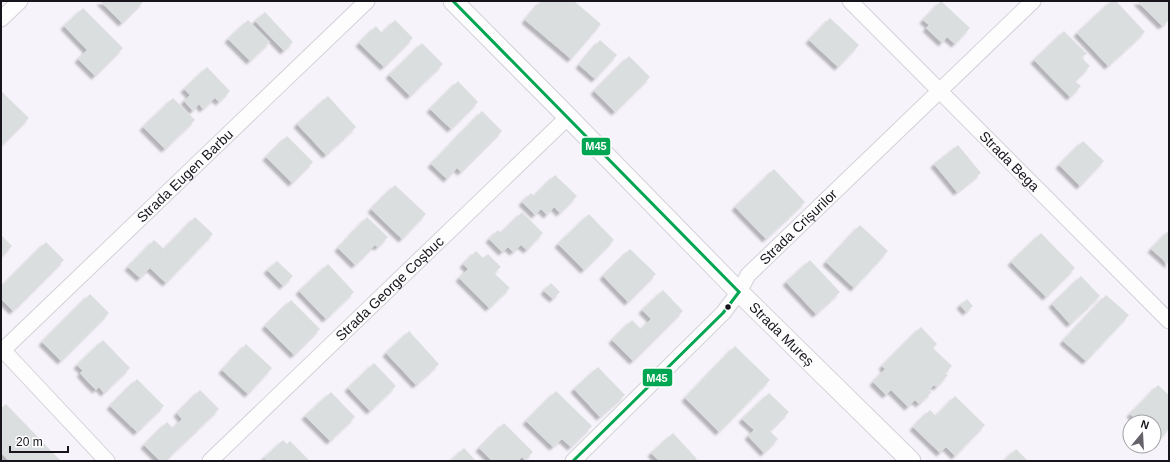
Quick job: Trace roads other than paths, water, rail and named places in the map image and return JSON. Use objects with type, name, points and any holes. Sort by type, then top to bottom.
[{"type":"street","points":[[1,19],[20,1]]},
{"type":"street","name":"Strada Eugen Barbu","points":[[2,349],[367,1]]},
{"type":"street","name":"Strada Mureș","points":[[453,1],[739,292],[911,461]]},
{"type":"street","name":"Strada Bega","points":[[850,1],[1169,321]]},
{"type":"street","name":"Strada Crișurilor","points":[[572,461],[723,312],[739,292],[748,275],[1033,1]]},
{"type":"street","name":"Strada George Coșbuc","points":[[210,461],[568,117]]},
{"type":"street","points":[[2,349],[107,461]]}]
